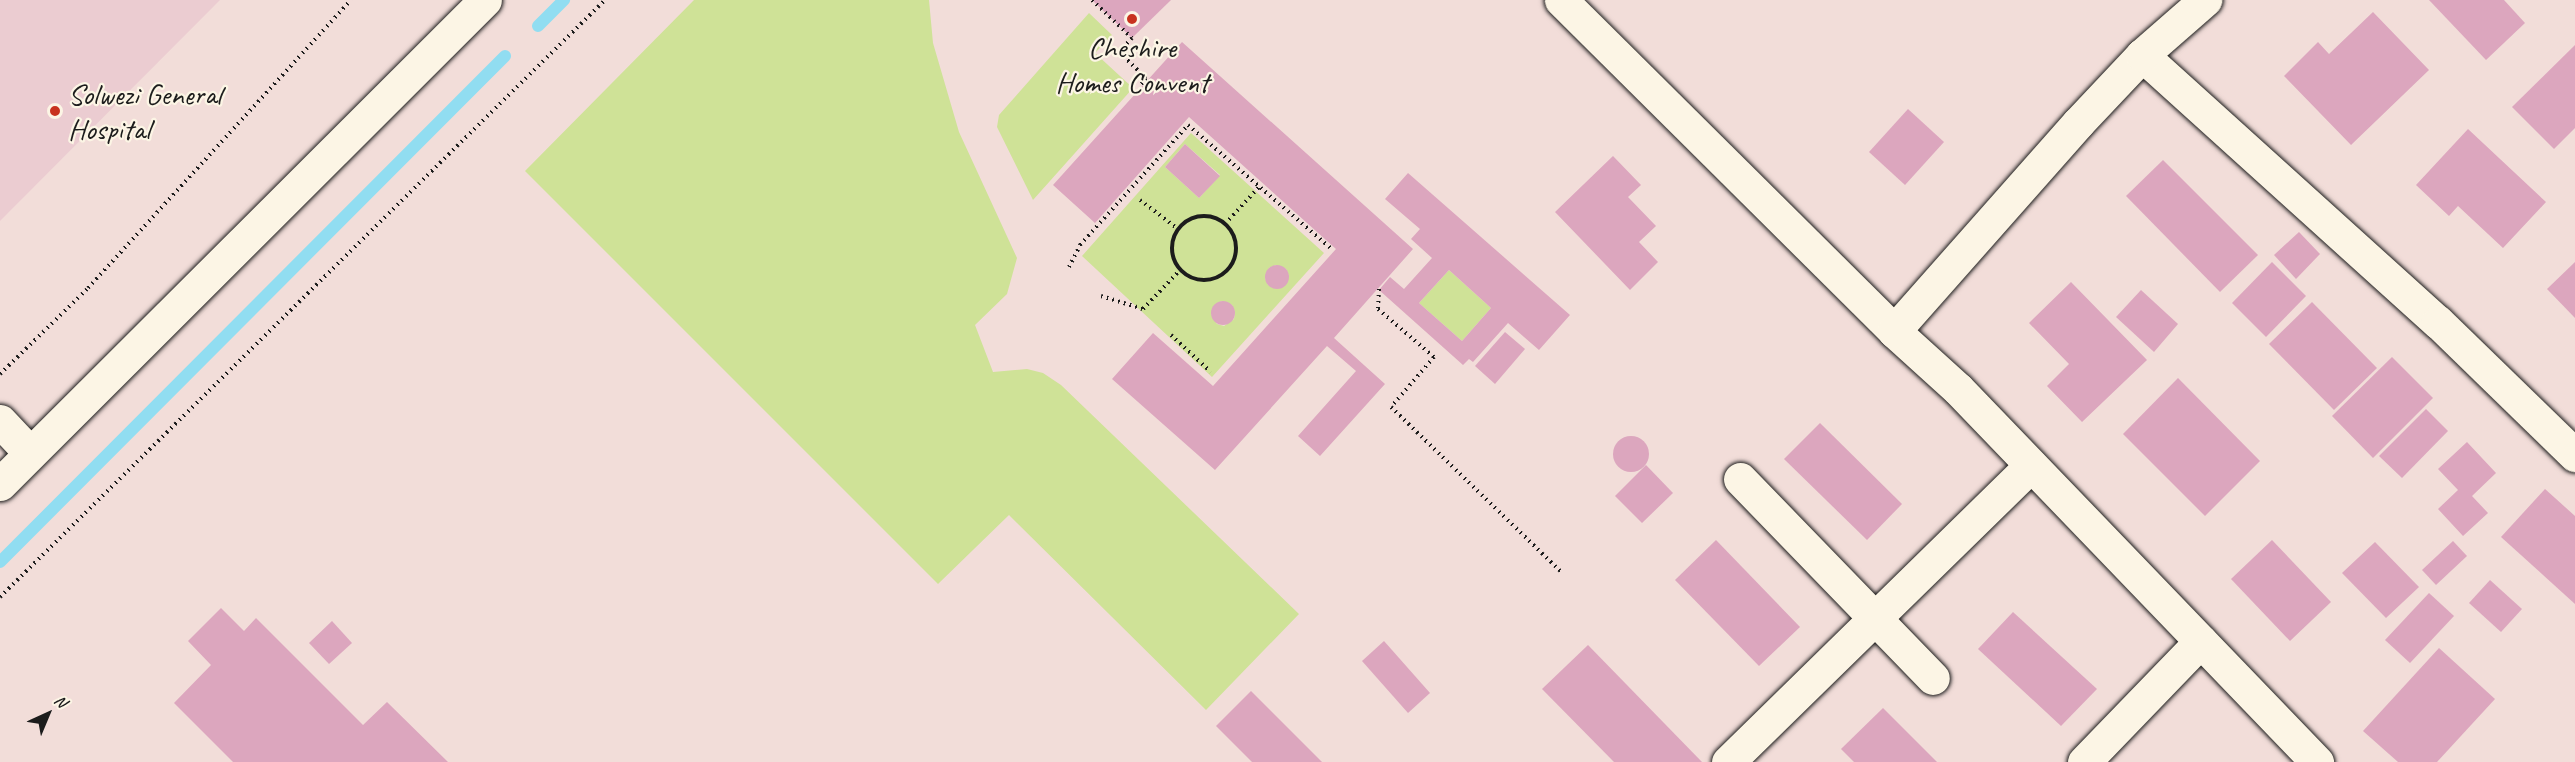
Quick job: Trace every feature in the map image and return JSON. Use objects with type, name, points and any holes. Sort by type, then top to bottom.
[{"type":"street","points":[[0,484],[485,0]]},
{"type":"street","points":[[1561,0],[1894,331],[1958,389],[2317,762]]},
{"type":"street","points":[[1894,331],[2142,55],[2205,0]]},
{"type":"street","points":[[2142,55],[2438,322],[2575,455]]},
{"type":"street","points":[[0,421],[30,453]]},
{"type":"street","points":[[1728,762],[2031,465]]},
{"type":"street","points":[[1740,479],[1872,619],[1933,678]]},
{"type":"street","points":[[2084,762],[2201,641]]},
{"type":"path","points":[[0,374],[88,288],[351,0]]},
{"type":"path","points":[[0,597],[605,0]]},
{"type":"path","points":[[1092,0],[1132,38],[1119,52],[1147,79],[1140,85]]},
{"type":"path","points":[[1069,267],[1080,245],[1188,125],[1333,250]]},
{"type":"path","points":[[1225,224],[1259,187]]},
{"type":"path","points":[[1140,200],[1178,229]]},
{"type":"path","points":[[1205,216],[1225,224],[1232,231],[1236,252],[1227,270],[1209,279],[1189,276],[1181,269],[1173,250],[1178,229],[1195,217],[1205,216]]},
{"type":"path","points":[[1101,296],[1143,309],[1181,269]]},
{"type":"path","points":[[1379,289],[1378,309],[1434,357],[1391,407],[1562,573]]},
{"type":"path","points":[[1172,335],[1211,372]]},
{"type":"shaded area","name":"Solwezi General Hospital","points":[[0,0],[220,0],[0,221]]},
{"type":"green space","points":[[694,0],[929,0],[933,43],[959,132],[1017,258],[1007,294],[975,325],[993,372],[1027,369],[1043,373],[1061,385],[1299,614],[1206,710],[1009,515],[938,584],[525,171]]},
{"type":"green space","points":[[1089,13],[1112,35],[1095,53],[1133,88],[1033,200],[997,127],[999,115]]},
{"type":"green space","points":[[1191,133],[1324,253],[1212,377],[1082,256]],"holes":[[[1185,144],[1220,175],[1199,198],[1165,167]],[[1276,265],[1286,269],[1289,276],[1279,288],[1268,285],[1265,278],[1269,268]],[[1221,301],[1232,305],[1235,312],[1234,319],[1224,326],[1217,324],[1211,314]]]},
{"type":"green space","points":[[1449,270],[1491,308],[1462,341],[1419,303]]},
{"type":"building","name":"Cheshire Homes Convent","points":[[1092,0],[1171,0],[1132,38]]},
{"type":"building","points":[[2429,0],[2504,0],[2525,23],[2486,60]]},
{"type":"building","points":[[2373,12],[2429,70],[2351,145],[2284,76],[2318,42],[2329,54]]},
{"type":"building","points":[[1182,42],[1413,249],[1334,338],[1385,384],[1320,456],[1298,436],[1356,371],[1327,346],[1215,470],[1112,379],[1153,333],[1213,386],[1336,249],[1189,117],[1095,223],[1053,185]]},
{"type":"building","points":[[2575,45],[2575,128],[2554,149],[2512,107]]},
{"type":"building","points":[[1908,109],[1944,142],[1905,185],[1869,152]]},
{"type":"building","points":[[2468,129],[2546,202],[2503,248],[2458,206],[2449,216],[2416,185]]},
{"type":"building","points":[[1185,144],[1220,176],[1199,198],[1165,167]]},
{"type":"building","points":[[1613,156],[1641,185],[1628,197],[1656,226],[1639,242],[1658,262],[1630,290],[1555,212]]},
{"type":"building","points":[[2163,160],[2258,255],[2220,292],[2126,196]]},
{"type":"building","points":[[1408,173],[1570,315],[1539,350],[1508,323],[1473,362],[1469,359],[1463,365],[1379,290],[1390,277],[1404,289],[1432,258],[1411,239],[1420,229],[1385,199]],"holes":[[[1449,270],[1491,308],[1462,341],[1419,303]]]},
{"type":"building","points":[[2299,232],[2320,254],[2296,279],[2274,255]]},
{"type":"building","points":[[2272,262],[2306,296],[2266,337],[2232,303]]},
{"type":"building","points":[[2575,262],[2575,318],[2547,289]]},
{"type":"building","points":[[1277,265],[1282,266],[1288,272],[1288,282],[1282,288],[1277,289],[1272,288],[1266,282],[1265,277],[1266,272],[1272,266]]},
{"type":"building","points":[[2071,282],[2147,360],[2082,422],[2047,386],[2069,364],[2029,323]]},
{"type":"building","points":[[2141,290],[2178,324],[2154,352],[2116,317]]},
{"type":"building","points":[[1223,301],[1228,302],[1234,308],[1234,318],[1228,324],[1223,325],[1218,324],[1212,318],[1211,313],[1212,308],[1218,302]]},
{"type":"building","points":[[2312,302],[2377,368],[2334,410],[2269,344]]},
{"type":"building","points":[[1505,332],[1525,349],[1495,384],[1475,366]]},
{"type":"building","points":[[2392,357],[2433,398],[2373,458],[2332,416]]},
{"type":"building","points":[[2178,378],[2260,461],[2205,516],[2123,434]]},
{"type":"building","points":[[2426,409],[2448,431],[2402,478],[2379,456]]},
{"type":"building","points":[[1820,423],[1902,504],[1867,540],[1784,459]]},
{"type":"building","points":[[1631,436],[1644,441],[1649,454],[1644,467],[1631,472],[1618,467],[1613,454],[1618,441]]},
{"type":"building","points":[[2467,442],[2496,473],[2472,496],[2488,513],[2463,536],[2438,509],[2458,490],[2438,469]]},
{"type":"building","points":[[1646,465],[1673,493],[1642,523],[1615,496]]},
{"type":"building","points":[[2545,489],[2575,516],[2575,604],[2501,537]]},
{"type":"building","points":[[1716,540],[1800,627],[1759,666],[1675,580]]},
{"type":"building","points":[[2272,540],[2331,602],[2290,641],[2231,579]]},
{"type":"building","points":[[2453,541],[2467,556],[2436,585],[2422,570]]},
{"type":"building","points":[[2375,542],[2419,587],[2386,618],[2342,573]]},
{"type":"building","points":[[2490,580],[2522,609],[2501,632],[2469,603]]},
{"type":"building","points":[[2429,593],[2454,616],[2410,663],[2385,640]]},
{"type":"building","points":[[221,608],[244,631],[256,618],[363,725],[387,702],[448,762],[233,762],[174,703],[211,665],[188,641]]},
{"type":"building","points":[[2013,612],[2097,689],[2061,726],[1978,649]]},
{"type":"building","points":[[332,621],[352,643],[329,664],[309,643]]},
{"type":"building","points":[[1384,641],[1430,693],[1408,713],[1362,661]]},
{"type":"building","points":[[1588,645],[1702,762],[1614,762],[1542,689]]},
{"type":"building","points":[[2439,648],[2495,699],[2437,762],[2398,762],[2363,731]]},
{"type":"building","points":[[1251,691],[1322,762],[1252,762],[1216,726]]},
{"type":"building","points":[[1883,708],[1937,762],[1854,762],[1841,749]]},
{"type":"waterway","points":[[538,26],[564,0]]},
{"type":"waterway","points":[[0,562],[505,56]]},
{"type":"place","name":"Cheshire Homes Convent","points":[[1132,19]]},
{"type":"place","name":"Solwezi General Hospital","points":[[55,111]]}]
